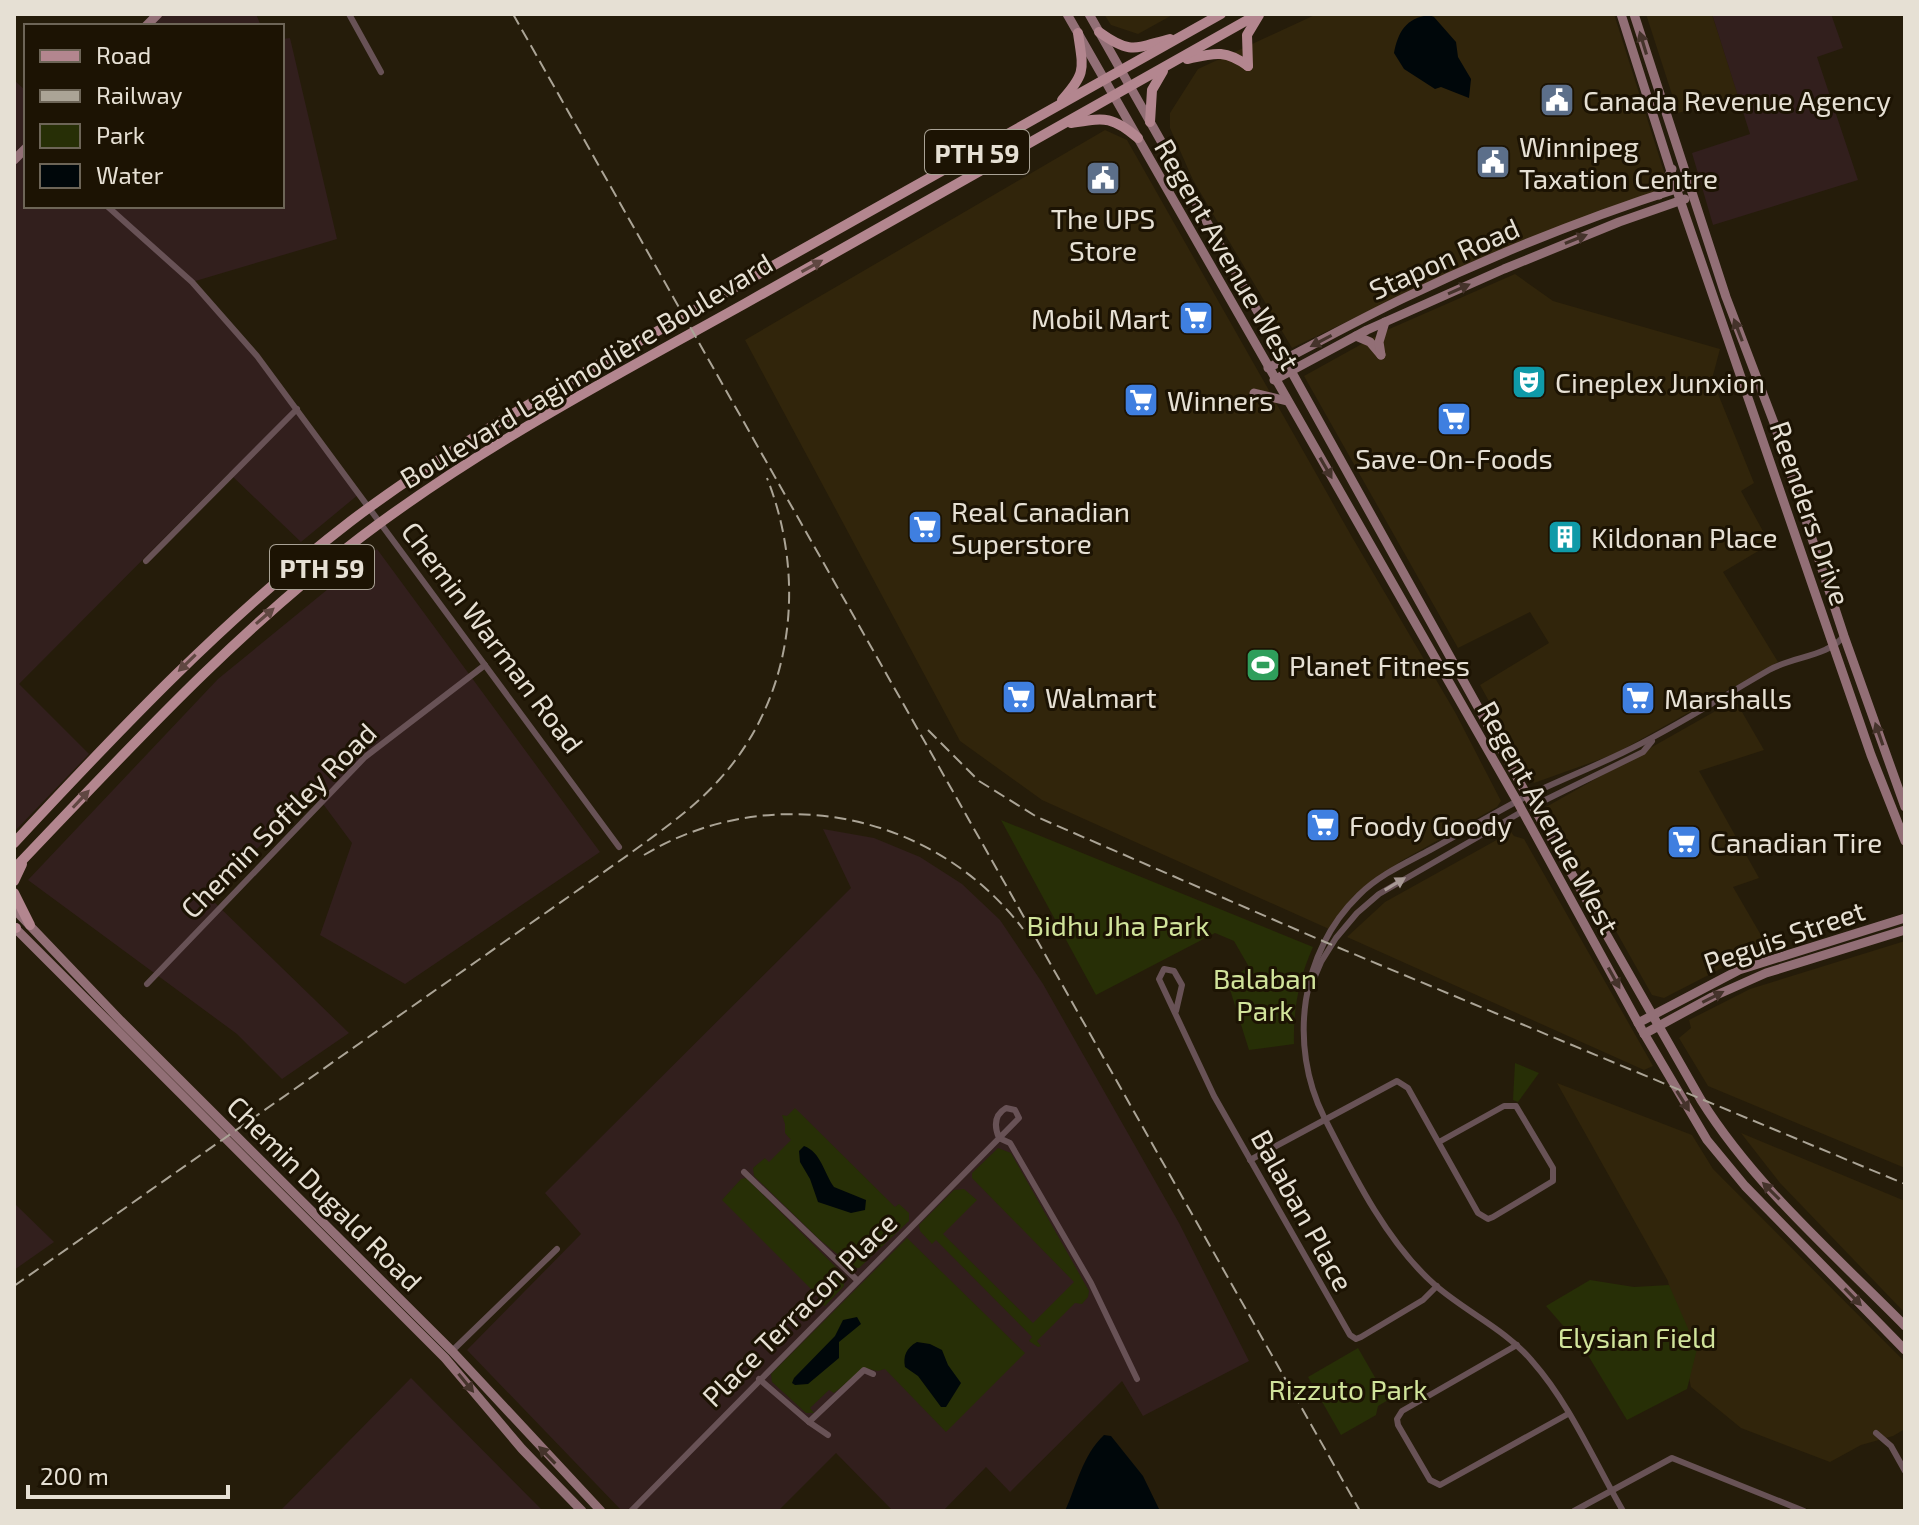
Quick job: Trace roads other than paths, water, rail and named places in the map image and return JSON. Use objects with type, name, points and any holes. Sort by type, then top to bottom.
[{"type":"main road","name":"Regent Avenue West","points":[[1067,14],[1523,811],[1644,1034],[1707,1140],[1745,1186],[1905,1350]]},
{"type":"main road","name":"Regent Avenue West","points":[[1089,14],[1533,806],[1723,1135],[1758,1178],[1905,1326]]},
{"type":"main road","name":"Boulevard Lagimodière Boulevard","points":[[14,843],[209,641],[252,601],[369,508],[476,436],[1221,14]]},
{"type":"main road","points":[[1150,122],[1152,90],[1170,64],[1222,53],[1236,57],[1248,66],[1247,35],[1259,14]]},
{"type":"main road","name":"Boulevard Lagimodière Boulevard","points":[[14,869],[164,711],[236,641],[380,523],[496,445],[1259,14]]},
{"type":"main road","name":"Reenders Drive","points":[[1621,14],[1646,70],[1689,185],[1905,807]]},
{"type":"main road","name":"Reenders Drive","points":[[1634,14],[1680,200],[1871,755],[1905,841]]},
{"type":"main road","points":[[1099,32],[1116,45],[1131,48],[1183,35]]},
{"type":"main road","points":[[1057,107],[1079,81],[1083,67],[1078,33]]},
{"type":"main road","points":[[1061,125],[1109,118],[1138,138]]},
{"type":"main road","points":[[1659,195],[1672,169]]},
{"type":"main road","name":"Stapon Road","points":[[1268,368],[1407,296],[1499,256],[1689,185]]},
{"type":"main road","name":"Stapon Road","points":[[1274,380],[1367,330],[1504,269],[1619,222],[1692,197]]},
{"type":"main road","points":[[1499,256],[1504,269]]},
{"type":"main road","points":[[1213,271],[1229,262]]},
{"type":"main road","points":[[1407,296],[1414,310]]},
{"type":"main road","points":[[1356,336],[1370,342],[1381,355],[1379,342],[1385,322]]},
{"type":"main road","points":[[1254,393],[1287,401]]},
{"type":"main road","points":[[1389,578],[1410,585]]},
{"type":"main road","points":[[1399,596],[1420,605]]},
{"type":"main road","points":[[1436,659],[1452,660]]},
{"type":"main road","points":[[1457,697],[1461,675]]},
{"type":"main road","points":[[1465,710],[1476,703]]},
{"type":"main road","points":[[14,881],[27,856]]},
{"type":"main road","points":[[14,893],[30,925]]},
{"type":"main road","name":"Chemin Dugald Road","points":[[14,909],[226,1132]]},
{"type":"main road","name":"Peguis Street","points":[[1638,1023],[1739,970],[1905,918]]},
{"type":"main road","name":"Chemin Dugald Road","points":[[15,928],[452,1351],[601,1511]]},
{"type":"main road","name":"Peguis Street","points":[[1644,1034],[1712,997],[1766,973],[1905,930]]},
{"type":"main road","name":"Chemin Dugald Road","points":[[239,1144],[445,1358],[522,1449],[582,1511]]},
{"type":"main road","points":[[1797,1239],[1807,1227]]},
{"type":"street","points":[[349,14],[381,72]]},
{"type":"street","name":"Chemin Warman Road","points":[[109,208],[172,263],[219,311],[297,409],[619,847]]},
{"type":"street","points":[[1367,316],[1367,330]]},
{"type":"street","points":[[146,561],[297,409]]},
{"type":"street","points":[[1623,1511],[1545,1377],[1517,1345],[1416,1267],[1390,1235],[1313,1092],[1304,1030],[1307,995],[1315,960],[1343,913],[1360,894],[1399,867],[1517,801],[1656,737],[1774,667],[1834,648],[1844,636]]},
{"type":"street","name":"Chemin Softley Road","points":[[147,984],[365,757],[485,665]]},
{"type":"street","points":[[1307,995],[1321,962],[1357,913],[1390,886],[1523,811],[1643,752],[1656,737]]},
{"type":"street","name":"Balaban Place","points":[[1176,1011],[1182,985],[1174,971],[1164,969],[1159,979],[1214,1096],[1350,1335],[1356,1339],[1361,1337],[1415,1305],[1437,1286]]},
{"type":"street","points":[[1250,1160],[1397,1081],[1408,1088],[1439,1142],[1483,1217],[1493,1217],[1553,1181],[1553,1168],[1516,1106],[1504,1106],[1439,1142]]},
{"type":"street","name":"Place Terracon Place","points":[[631,1511],[1019,1118],[1015,1110],[1006,1108],[1000,1111],[996,1122],[999,1138]]},
{"type":"street","points":[[999,1138],[1010,1143],[1091,1283],[1137,1379]]},
{"type":"street","points":[[744,1172],[857,1280]]},
{"type":"street","points":[[452,1351],[557,1249]]},
{"type":"street","points":[[1517,1345],[1402,1411],[1397,1419],[1398,1425],[1430,1480],[1440,1485],[1568,1414]]},
{"type":"street","points":[[809,1422],[864,1370],[873,1374]]},
{"type":"street","points":[[759,1379],[828,1435]]},
{"type":"street","points":[[1876,1433],[1891,1446],[1905,1471]]},
{"type":"street","points":[[1574,1511],[1672,1458],[1804,1511]]},
{"type":"water","points":[[1429,15],[1456,42],[1458,57],[1471,79],[1469,98],[1441,87],[1435,89],[1404,69],[1394,53],[1404,27],[1414,19]]},
{"type":"water","points":[[804,1146],[818,1158],[834,1187],[866,1200],[865,1210],[851,1213],[818,1202],[800,1162],[799,1151]]},
{"type":"water","points":[[857,1317],[861,1324],[839,1342],[839,1358],[808,1384],[792,1383],[835,1336],[843,1320]]},
{"type":"water","points":[[917,1342],[942,1350],[961,1383],[946,1407],[941,1407],[918,1376],[905,1367],[906,1353]]},
{"type":"water","points":[[1104,1435],[1111,1436],[1143,1476],[1160,1511],[1065,1511],[1085,1461]]},
{"type":"railway","points":[[513,14],[1360,1511]]},
{"type":"railway","points":[[14,1286],[628,855],[708,792],[744,749],[763,713],[777,676],[786,637],[789,597],[787,556],[767,478]]},
{"type":"railway","points":[[928,730],[979,781],[1037,817],[1325,942],[1905,1184]]},
{"type":"railway","points":[[644,855],[693,832],[744,818],[796,814],[848,820],[897,834],[944,857],[986,889],[1023,929]]},
{"type":"place","name":"Canada Revenue Agency","points":[[1557,100]]},
{"type":"place","name":"Winnipeg Taxation Centre","points":[[1493,162]]},
{"type":"place","name":"The UPS Store","points":[[1103,178]]},
{"type":"place","name":"Mobil Mart","points":[[1196,318]]},
{"type":"place","name":"Cineplex Junxion","points":[[1529,382]]},
{"type":"place","name":"Winners","points":[[1141,400]]},
{"type":"place","name":"Save-On-Foods","points":[[1454,419]]},
{"type":"place","name":"Real Canadian Superstore","points":[[925,527]]},
{"type":"place","name":"Kildonan Place","points":[[1565,537]]},
{"type":"place","name":"Planet Fitness","points":[[1263,665]]},
{"type":"place","name":"Walmart","points":[[1019,697]]},
{"type":"place","name":"Marshalls","points":[[1638,698]]},
{"type":"place","name":"Foody Goody","points":[[1323,825]]},
{"type":"place","name":"Canadian Tire","points":[[1684,842]]},
{"type":"park label","name":"Bidhu Jha Park","points":[[1118,925]]},
{"type":"park label","name":"Balaban Park","points":[[1265,994]]},
{"type":"park label","name":"Elysian Field","points":[[1637,1337]]},
{"type":"park label","name":"Rizzuto Park","points":[[1348,1389]]}]
